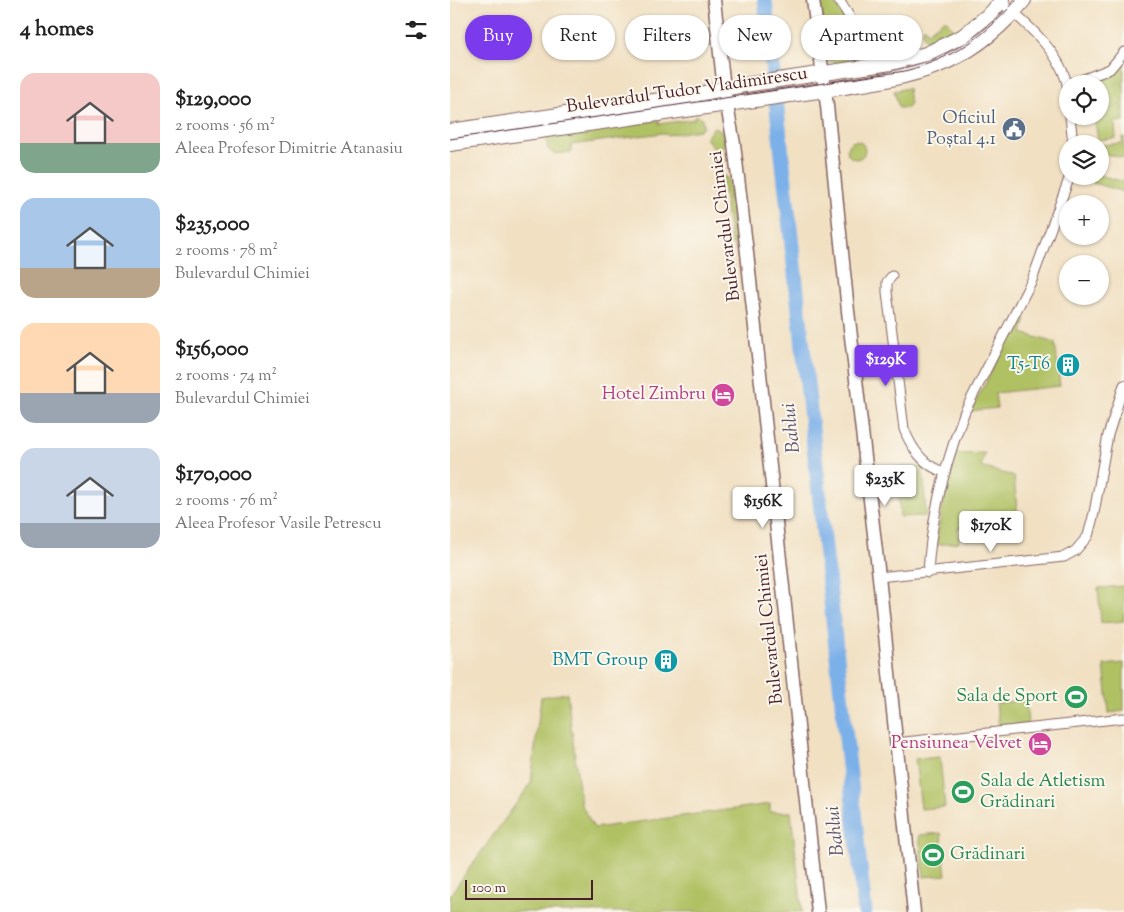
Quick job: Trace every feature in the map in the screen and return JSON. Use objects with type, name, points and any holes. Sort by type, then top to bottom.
[{"type":"main road","name":"Bulevardul Chimiei","points":[[714,0],[724,90],[734,144],[747,253],[818,912]]},
{"type":"main road","points":[[813,0],[827,106],[848,311],[880,577],[914,912]]},
{"type":"main road","name":"Bulevardul Tudor Vladimirescu","points":[[450,144],[879,82],[914,74],[945,63],[971,50],[994,32],[1024,0]]},
{"type":"main road","name":"Bulevardul Tudor Vladimirescu","points":[[450,132],[891,64],[926,54],[963,36],[992,12],[1002,1]]},
{"type":"street","points":[[839,0],[876,58],[891,64]]},
{"type":"street","points":[[1002,1],[1045,44],[1055,57],[1063,75]]},
{"type":"street","points":[[1094,75],[1110,69],[1124,52]]},
{"type":"street","points":[[928,572],[930,543],[945,472],[965,411],[1032,280],[1067,185]]},
{"type":"street","points":[[892,276],[888,282],[887,292],[904,429],[909,442],[930,466],[945,472]]},
{"type":"street","points":[[880,577],[1064,557],[1082,544],[1088,536],[1108,435],[1124,385]]},
{"type":"street","points":[[896,743],[1124,718]]},
{"type":"green space","points":[[820,0],[833,0],[842,15],[822,15]]},
{"type":"green space","points":[[945,19],[955,31],[931,44],[924,37],[924,27],[928,32]]},
{"type":"green space","points":[[1124,58],[1124,121],[1115,122],[1116,138],[1109,139],[1109,135],[1097,135],[1096,125],[1109,125],[1109,75],[1106,75],[1111,73]]},
{"type":"green space","points":[[862,60],[836,64],[833,61],[828,61]]},
{"type":"green space","points":[[908,88],[910,105],[907,108],[899,108],[894,91]]},
{"type":"green space","points":[[694,116],[702,118],[703,127],[699,130],[571,145],[571,152],[553,153],[548,148],[547,137],[659,120],[659,124],[694,119]]},
{"type":"green space","points":[[714,127],[722,132],[725,147],[712,147],[708,140],[705,139]]},
{"type":"green space","points":[[1122,137],[1124,137],[1124,158],[1109,155],[1109,144],[1123,143]]},
{"type":"green space","points":[[856,141],[862,144],[865,150],[862,156],[856,159],[850,156],[847,150],[850,144]]},
{"type":"green space","points":[[725,176],[728,179],[735,248],[731,244],[722,177]]},
{"type":"green space","points":[[1109,178],[1121,181],[1124,179],[1124,192],[1100,185],[1109,185]]},
{"type":"green space","points":[[1020,317],[1026,319],[1022,333],[1055,343],[1060,386],[995,393],[997,408],[971,411]]},
{"type":"green space","points":[[985,453],[981,467],[1014,476],[1018,521],[958,528],[959,542],[936,545],[941,512],[955,454]]},
{"type":"green space","points":[[923,466],[926,516],[900,517],[897,467]]},
{"type":"green space","points":[[1124,586],[1124,621],[1101,623],[1098,588]]},
{"type":"green space","points":[[1124,663],[1124,711],[1109,713],[1104,665]]},
{"type":"green space","points":[[567,693],[581,804],[594,828],[770,804],[770,812],[791,812],[802,912],[450,912],[450,895],[531,783],[541,697]]},
{"type":"green space","points":[[1026,700],[1028,724],[999,727],[996,703]]},
{"type":"green space","points":[[940,757],[945,807],[921,809],[915,759]]},
{"type":"green space","name":"Grădinari","points":[[941,833],[946,875],[924,877],[919,835]]},
{"type":"waterway","name":"Bahlui","points":[[765,0],[865,912]]},
{"type":"tram line","points":[[450,139],[905,71],[938,60],[966,45],[992,25],[1016,0]]},
{"type":"place","name":"Oficiul Poștal 4.1","points":[[1014,129]]},
{"type":"place","name":"T5-T6","points":[[1068,365]]},
{"type":"place","name":"Hotel Zimbru","points":[[723,395]]},
{"type":"place","name":"BMT Group","points":[[666,661]]},
{"type":"place","name":"Sala de Sport","points":[[1076,697]]},
{"type":"place","name":"Pensiunea Velvet","points":[[1040,744]]},
{"type":"place","name":"Sala de Atletism Grădinari","points":[[963,792]]},
{"type":"place","name":"Grădinari","points":[[933,855]]}]
